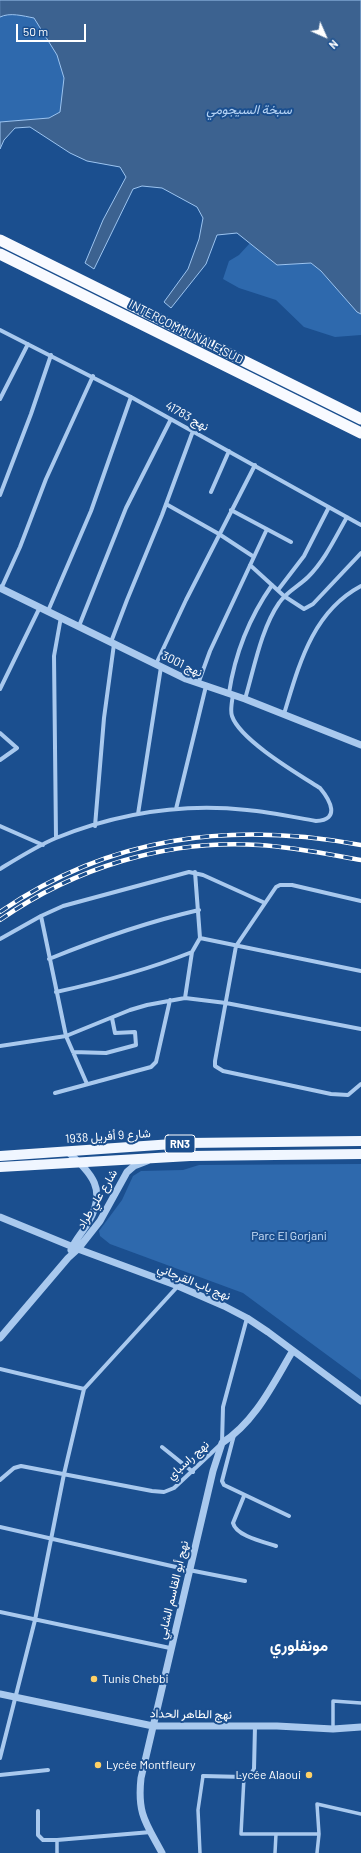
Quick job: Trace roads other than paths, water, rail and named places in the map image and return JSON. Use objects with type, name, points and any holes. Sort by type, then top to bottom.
[{"type":"highway","name":"INTERCOMMUNALE SUD","points":[[0,240],[361,419]]},
{"type":"highway","name":"INTERCOMMUNALE SUD","points":[[0,254],[361,434]]},
{"type":"main road","name":"شارع 9 أفريل 1938","points":[[0,1156],[187,1143],[361,1141]]},
{"type":"main road","name":"شارع 9 أفريل 1938","points":[[0,1167],[190,1156],[361,1154]]},
{"type":"street","name":"نهج 41783","points":[[0,330],[131,397],[361,525]]},
{"type":"street","points":[[0,399],[28,344]]},
{"type":"street","points":[[0,495],[31,414],[51,355]]},
{"type":"street","points":[[0,589],[20,547],[46,479],[92,376]]},
{"type":"street","points":[[48,611],[91,511],[131,397]]},
{"type":"street","points":[[79,626],[126,508],[171,419]]},
{"type":"street","points":[[95,826],[104,718],[113,643],[193,431]]},
{"type":"street","points":[[211,492],[229,451]]},
{"type":"street","points":[[138,814],[159,665],[219,534],[255,465]]},
{"type":"street","points":[[166,504],[219,534],[254,557]]},
{"type":"street","points":[[278,590],[304,556],[329,507]]},
{"type":"street","points":[[231,510],[291,542]]},
{"type":"street","points":[[245,699],[274,610],[284,596],[300,585],[319,565],[347,517]]},
{"type":"street","points":[[198,684],[210,651],[267,530]]},
{"type":"street","points":[[250,565],[284,596],[304,609],[308,608],[361,553]]},
{"type":"street","points":[[0,869],[56,838],[138,814],[176,808],[247,810],[316,821],[324,821],[330,816],[332,806],[327,796],[320,788],[265,752],[235,723],[231,715],[234,662],[254,613],[272,585]]},
{"type":"street","points":[[284,714],[300,664],[316,628],[347,595],[361,586]]},
{"type":"street","name":"نهج 3001","points":[[0,589],[62,617],[198,684],[245,699],[361,744]]},
{"type":"street","points":[[0,689],[40,607]]},
{"type":"street","points":[[56,838],[54,656],[62,617]]},
{"type":"street","points":[[176,808],[206,686]]},
{"type":"street","points":[[0,733],[17,748],[0,760]]},
{"type":"street","points":[[0,826],[43,845]]},
{"type":"street","points":[[0,939],[41,916],[63,906],[174,876],[195,872],[265,903]]},
{"type":"street","points":[[186,998],[192,952],[200,938],[195,872]]},
{"type":"street","points":[[361,901],[292,885],[280,885],[265,903],[236,946],[215,1061],[215,1066],[218,1069],[331,1094],[348,1095],[361,1084]]},
{"type":"street","points":[[49,959],[86,944],[155,920],[199,910]]},
{"type":"street","points":[[41,916],[66,1036],[87,1084]]},
{"type":"street","points":[[200,938],[361,971]]},
{"type":"street","points":[[56,992],[148,969],[192,952]]},
{"type":"street","points":[[0,1046],[66,1036],[142,1006],[186,998],[226,1003],[361,1029]]},
{"type":"street","points":[[55,1093],[151,1067],[156,1062],[170,1000]]},
{"type":"street","points":[[73,1052],[106,1052],[136,1045],[135,1032],[115,1033],[112,1018]]},
{"type":"street","points":[[68,1152],[78,1162]]},
{"type":"street","name":"شارع علي طراد","points":[[75,1248],[100,1221],[127,1172],[134,1166],[151,1159]]},
{"type":"street","name":"شارع علي طراد","points":[[0,1338],[68,1258],[75,1248],[97,1203],[98,1193],[96,1186],[78,1162]]},
{"type":"street","name":"نهج باب القرجاني","points":[[0,1217],[75,1248],[178,1286],[224,1306],[247,1318],[361,1402]]},
{"type":"street","points":[[0,1758],[35,1620],[53,1539],[64,1474],[84,1389],[178,1286]]},
{"type":"street","name":"نهج راسباي","points":[[0,1480],[18,1466],[164,1492],[174,1488],[193,1472],[222,1443],[223,1407],[247,1318]]},
{"type":"street","points":[[222,1443],[234,1435],[260,1405],[292,1352]]},
{"type":"street","points":[[0,1369],[84,1389]]},
{"type":"street","points":[[234,1435],[222,1481],[226,1487],[289,1516]]},
{"type":"street","name":"نهج أبو القاسم الشابي","points":[[162,1853],[145,1823],[139,1802],[141,1778],[170,1648],[213,1471],[222,1443]]},
{"type":"street","points":[[162,1447],[193,1472]]},
{"type":"street","points":[[244,1496],[232,1523],[235,1529],[241,1534],[276,1546]]},
{"type":"street","points":[[0,1527],[189,1570],[245,1581]]},
{"type":"street","points":[[0,1612],[170,1648]]},
{"type":"street","name":"نهج الطاهر الحداد","points":[[0,1694],[152,1726],[255,1726],[333,1729],[361,1727]]},
{"type":"street","points":[[333,1729],[333,1701],[361,1703]]},
{"type":"street","points":[[200,1853],[198,1810],[204,1776],[244,1777],[251,1774],[254,1769],[255,1726]]},
{"type":"street","points":[[0,1775],[48,1770]]},
{"type":"street","points":[[244,1777],[241,1834],[319,1834]]},
{"type":"street","points":[[317,1853],[319,1834],[317,1804],[361,1814]]},
{"type":"street","points":[[38,1811],[40,1838],[43,1840],[151,1832]]},
{"type":"street","points":[[275,1853],[276,1834]]},
{"type":"street","points":[[57,1840],[57,1853]]},
{"type":"water","name":"سبخة السيجومي","points":[[0,0],[361,0],[361,314],[357,312],[321,271],[311,263],[277,265],[237,233],[217,235],[206,264],[171,308],[164,302],[188,269],[199,239],[203,218],[197,207],[162,188],[142,186],[133,189],[94,269],[85,263],[103,220],[126,177],[120,167],[87,161],[70,153],[30,127],[15,128],[4,140],[0,149],[0,122],[49,118],[60,112],[64,78],[57,55],[34,18],[21,15],[8,15],[0,17]]},
{"type":"railway","points":[[0,912],[42,886],[85,866],[128,851],[173,841],[219,836],[265,835],[313,838],[361,845]]},
{"type":"railway","points":[[0,920],[29,902],[90,872],[156,852],[224,844],[259,845],[297,849],[361,860]]},
{"type":"place","name":"Tunis Chebbi","points":[[94,1679]]},
{"type":"place","name":"Lycée Montfleury","points":[[98,1765]]},
{"type":"place","name":"Lycée Alaoui","points":[[309,1775]]},
{"type":"district","name":"مونفلوري","points":[[299,1646]]},
{"type":"park label","name":"Parc El Gorjani","points":[[289,1236]]}]
